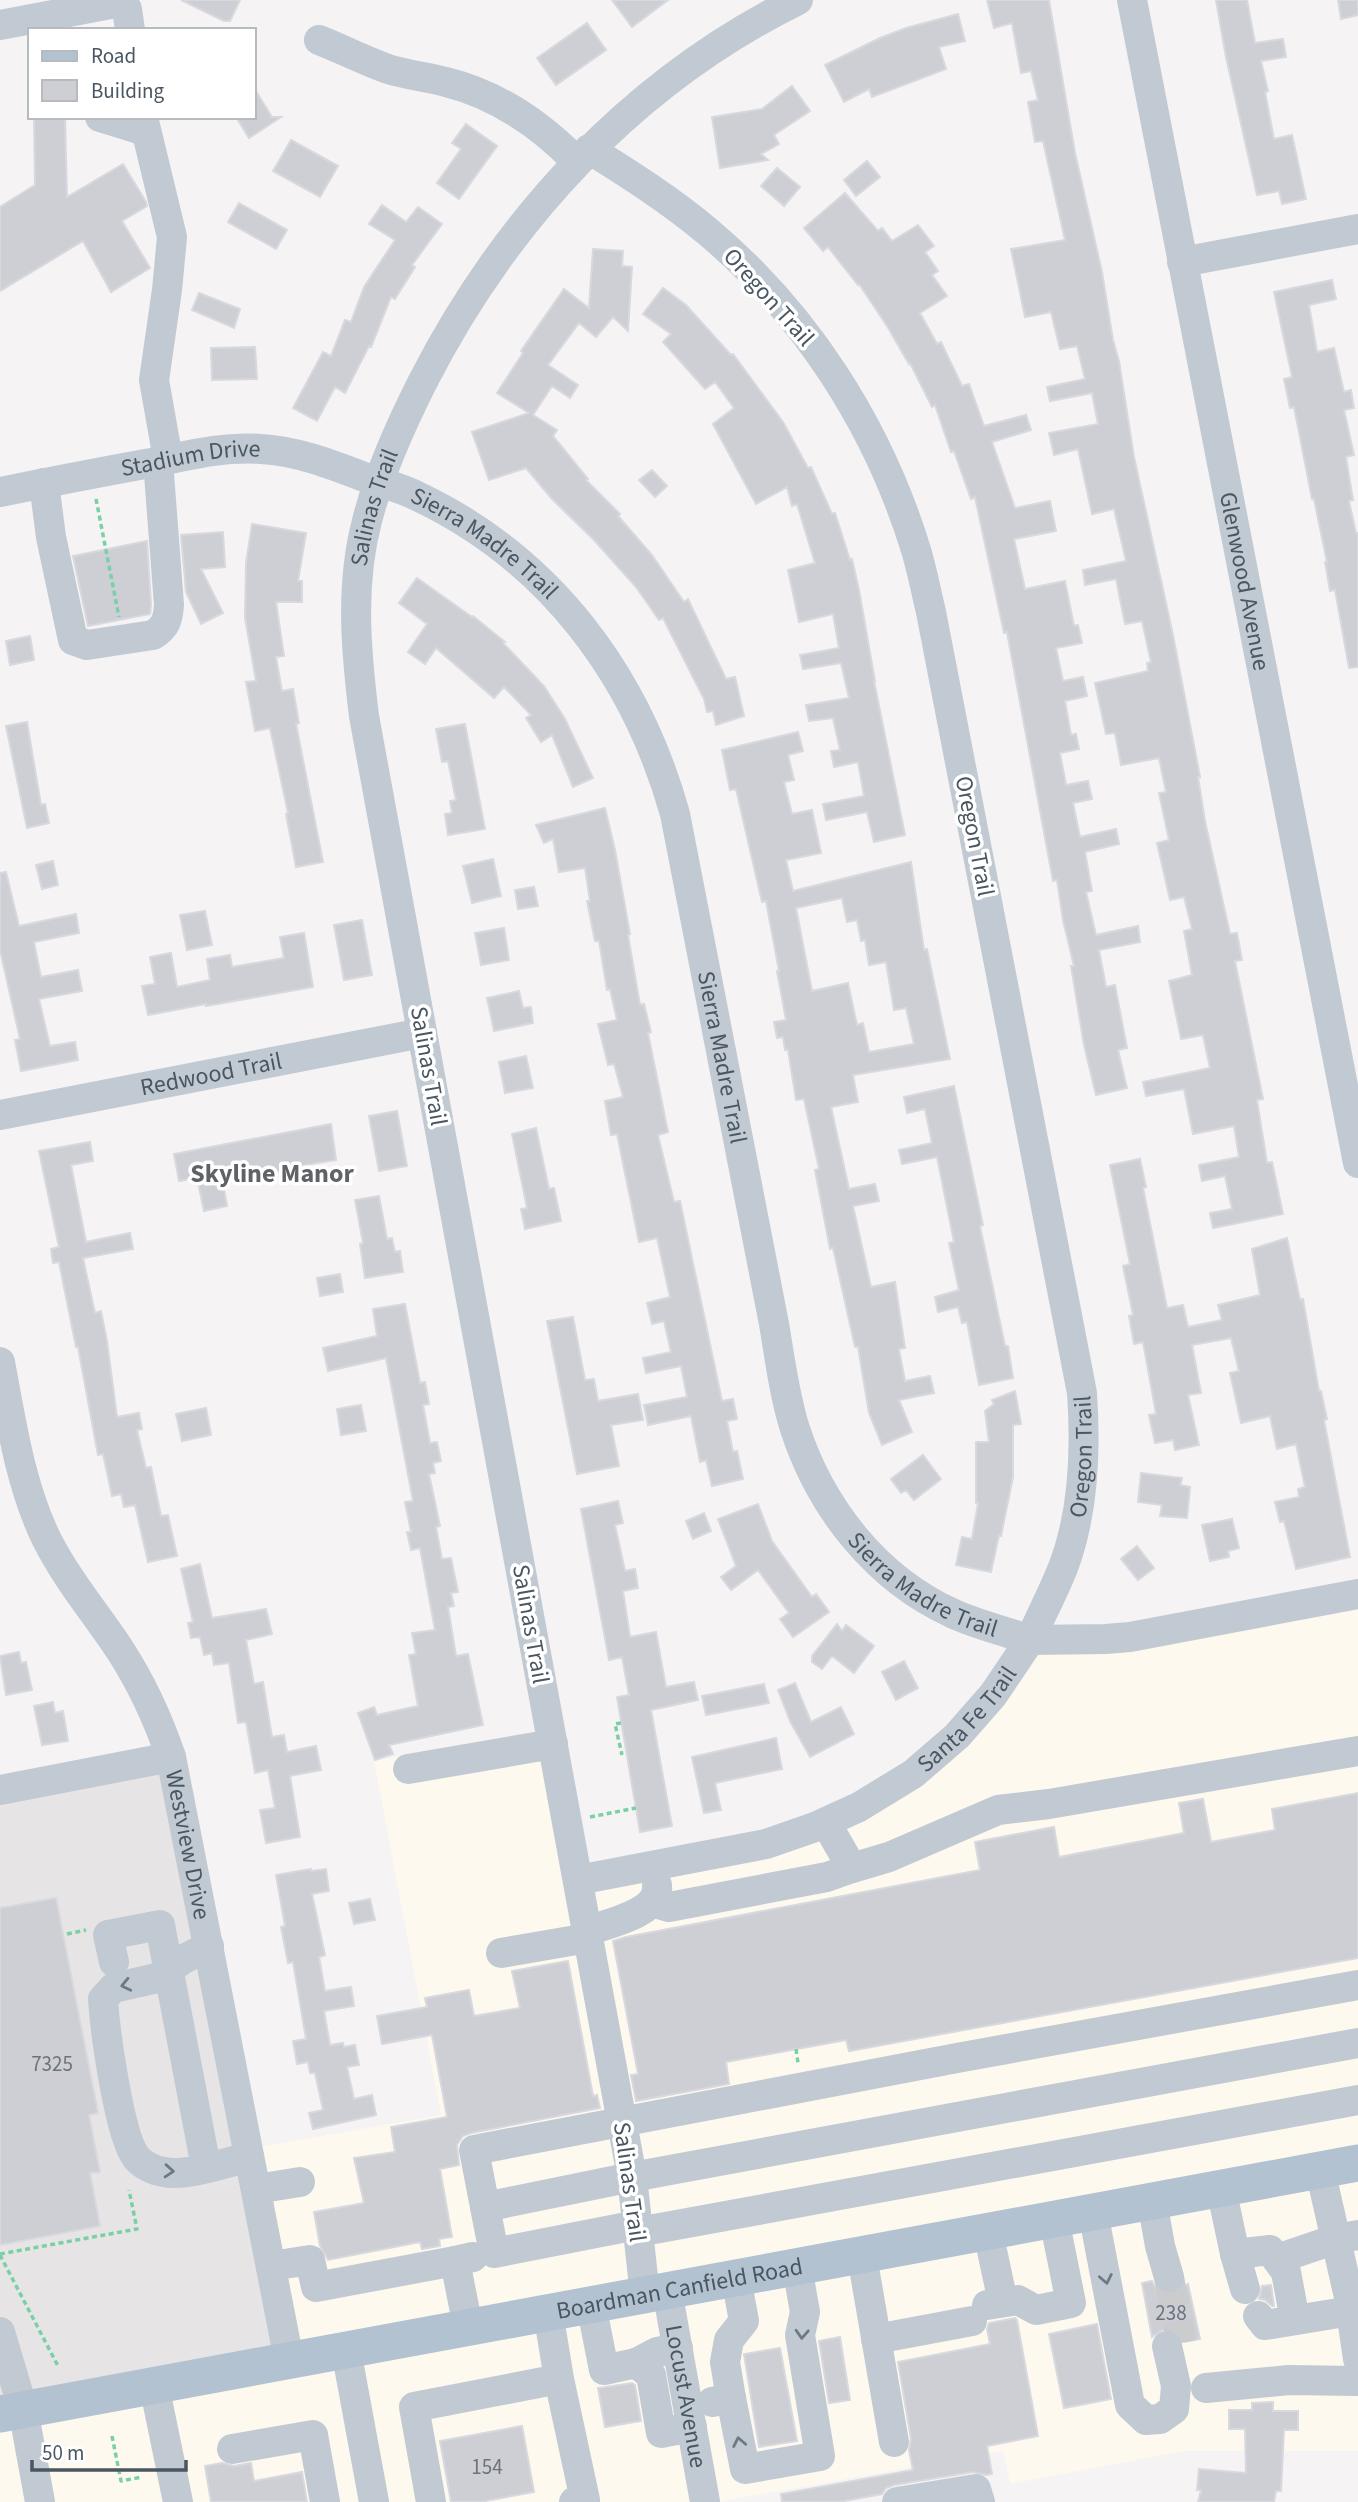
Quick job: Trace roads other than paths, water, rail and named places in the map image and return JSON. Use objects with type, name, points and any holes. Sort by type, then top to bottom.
[{"type":"main road","name":"Boardman Canfield Road","points":[[11,2412],[1358,2163]]},
{"type":"street","name":"Salinas Trail","points":[[656,2292],[637,2228],[632,2177],[364,716],[357,658],[356,609],[359,562],[367,520],[402,424],[449,331],[494,261],[522,224],[583,155],[640,105],[702,56],[769,14],[798,0]]},
{"type":"street","name":"Glenwood Avenue","points":[[1132,0],[1358,1163]]},
{"type":"street","points":[[0,25],[80,20],[116,3],[127,9],[130,28]]},
{"type":"street","name":"Oregon Trail","points":[[319,40],[385,68],[448,83],[504,103],[553,137],[707,231],[753,273],[793,317],[830,367],[866,428],[895,492],[916,551],[931,612],[1082,1393],[1084,1455],[1075,1524],[1064,1564],[1030,1640]]},
{"type":"street","points":[[44,483],[51,537],[73,640],[87,645],[153,635],[162,629],[168,619],[163,460],[153,380],[172,237],[144,124],[113,119]]},
{"type":"street","points":[[1182,262],[1358,229]]},
{"type":"street","name":"Stadium Drive","points":[[0,492],[163,460],[235,449],[261,449],[301,455],[380,482]]},
{"type":"street","name":"Sierra Madre Trail","points":[[380,482],[416,495],[447,512],[486,536],[521,563],[578,621],[605,656],[628,694],[655,751],[675,814],[785,1391],[808,1462],[826,1498],[845,1527],[895,1578],[955,1614],[1030,1640]]},
{"type":"street","name":"Redwood Trail","points":[[0,1115],[422,1033]]},
{"type":"street","name":"Westview Drive","points":[[0,1362],[6,1432],[46,1537],[70,1581],[119,1648],[139,1681],[159,1723],[171,1757],[289,2360]]},
{"type":"street","name":"Santa Fe Trail","points":[[578,1880],[766,1844],[826,1823],[885,1793],[913,1774],[957,1736],[993,1695],[1030,1640],[1130,1637],[1358,1594]]},
{"type":"street","points":[[408,1769],[553,1744]]},
{"type":"street","points":[[652,1902],[669,1908],[827,1877],[889,1857],[998,1810],[1358,1751]]},
{"type":"street","points":[[0,1790],[171,1757]]},
{"type":"street","points":[[826,1823],[852,1868]]},
{"type":"street","points":[[501,1953],[587,1934],[640,1912],[652,1902],[658,1892],[653,1866]]},
{"type":"street","points":[[114,1962],[108,1935],[160,1925],[206,2167]]},
{"type":"street","points":[[209,1946],[157,1978],[113,1988],[103,1999],[105,2029],[126,2136],[136,2157],[146,2166],[166,2173],[249,2157]]},
{"type":"street","points":[[494,2253],[474,2150],[1358,1985]]},
{"type":"street","points":[[485,2207],[632,2177],[1358,2043]]},
{"type":"street","points":[[271,2266],[310,2260],[316,2287],[1358,2100]]},
{"type":"street","points":[[1320,2170],[1347,2237],[1351,2311],[1358,2359]]},
{"type":"street","points":[[256,2189],[300,2182]]},
{"type":"street","points":[[1221,2188],[1254,2255],[1253,2298],[1265,2325],[1351,2311]]},
{"type":"street","points":[[1152,2201],[1160,2246],[1162,2279]]},
{"type":"street","points":[[1093,2212],[1130,2405],[1146,2420],[1160,2420],[1174,2409],[1174,2344]]},
{"type":"street","points":[[876,2339],[1018,2300],[1036,2310],[1072,2303],[1054,2220]]},
{"type":"street","points":[[987,2309],[988,2232]]},
{"type":"street","points":[[1254,2255],[1347,2237]]},
{"type":"street","points":[[1254,2255],[1286,2272],[1295,2320]]},
{"type":"street","points":[[862,2256],[894,2442]]},
{"type":"street","points":[[455,2261],[468,2327]]},
{"type":"street","points":[[736,2278],[744,2321],[729,2340],[725,2362],[745,2469],[820,2456],[800,2335],[805,2312],[797,2267]]},
{"type":"street","name":"Locust Avenue","points":[[656,2292],[678,2348],[705,2502]]},
{"type":"street","points":[[591,2304],[604,2370],[636,2363],[657,2352],[678,2348]]},
{"type":"street","points":[[548,2312],[559,2379],[585,2500],[574,2502]]},
{"type":"street","points":[[0,2332],[11,2412],[40,2502]]},
{"type":"street","points":[[345,2350],[374,2502]]},
{"type":"street","points":[[636,2363],[651,2375],[661,2433],[690,2416],[731,2399]]},
{"type":"street","points":[[431,2502],[414,2407],[559,2379]]},
{"type":"street","points":[[1206,2388],[1289,2379],[1358,2381]]},
{"type":"street","points":[[154,2385],[178,2502]]},
{"type":"street","points":[[232,2449],[313,2435],[325,2502]]},
{"type":"street","points":[[897,2502],[976,2488],[980,2502]]},
{"type":"tunnel","points":[[1169,2277],[1181,2343]]},
{"type":"district","name":"Skyline Manor","points":[[272,1173]]}]
